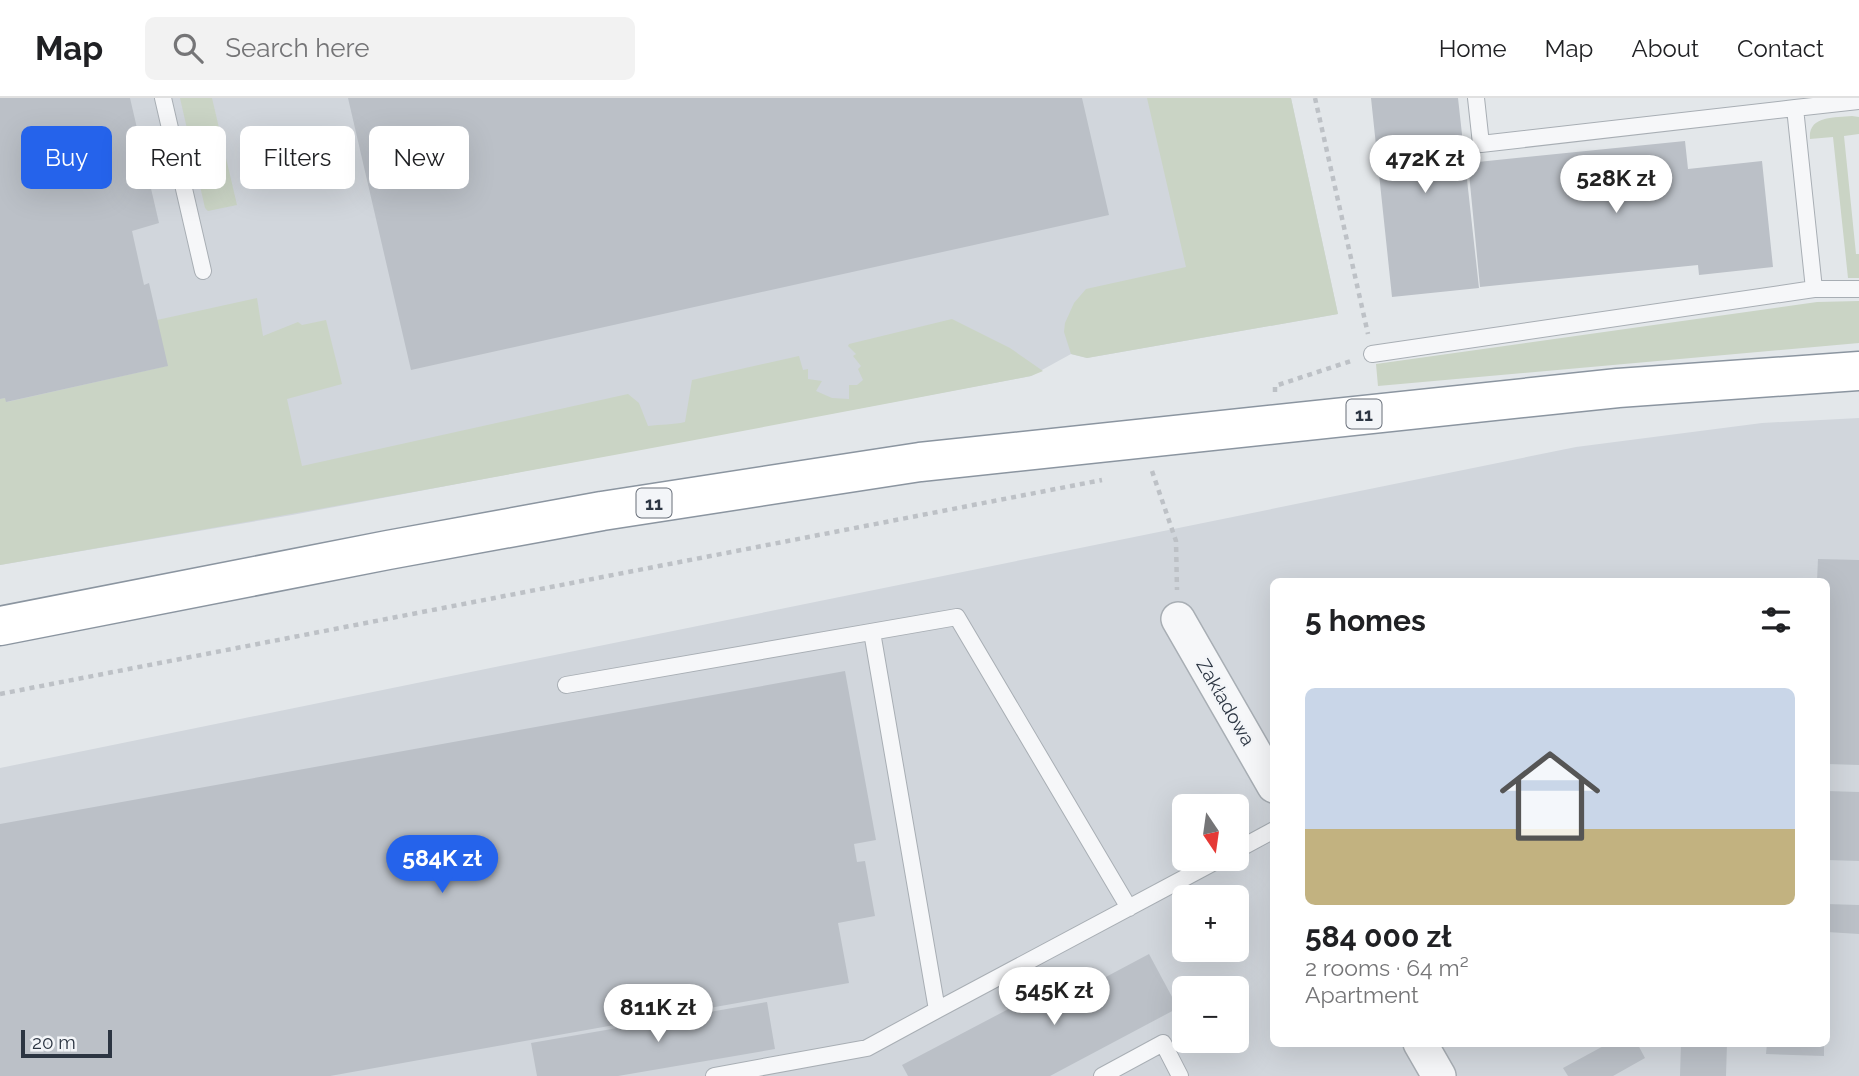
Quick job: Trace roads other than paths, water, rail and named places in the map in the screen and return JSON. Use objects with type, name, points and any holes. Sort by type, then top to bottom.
[{"type":"highway","name":"11","points":[[0,626],[602,511],[920,462],[1618,388],[1859,371]]},
{"type":"street","name":"Zakładowa","points":[[1178,619],[1270,779]]},
{"type":"street","points":[[1422,1047],[1439,1076]]},
{"type":"lane","points":[[163,98],[203,271]]},
{"type":"lane","points":[[1476,98],[1481,144],[1859,101]]},
{"type":"lane","points":[[1795,108],[1814,289]]},
{"type":"lane","points":[[1372,354],[1814,289],[1859,289]]},
{"type":"lane","points":[[566,685],[957,617],[1129,908]]},
{"type":"lane","points":[[872,632],[937,1010]]},
{"type":"lane","points":[[1250,843],[1270,832]]},
{"type":"lane","points":[[713,1076],[867,1048],[1196,872]]},
{"type":"lane","points":[[1102,1076],[1163,1043],[1180,1076]]}]
